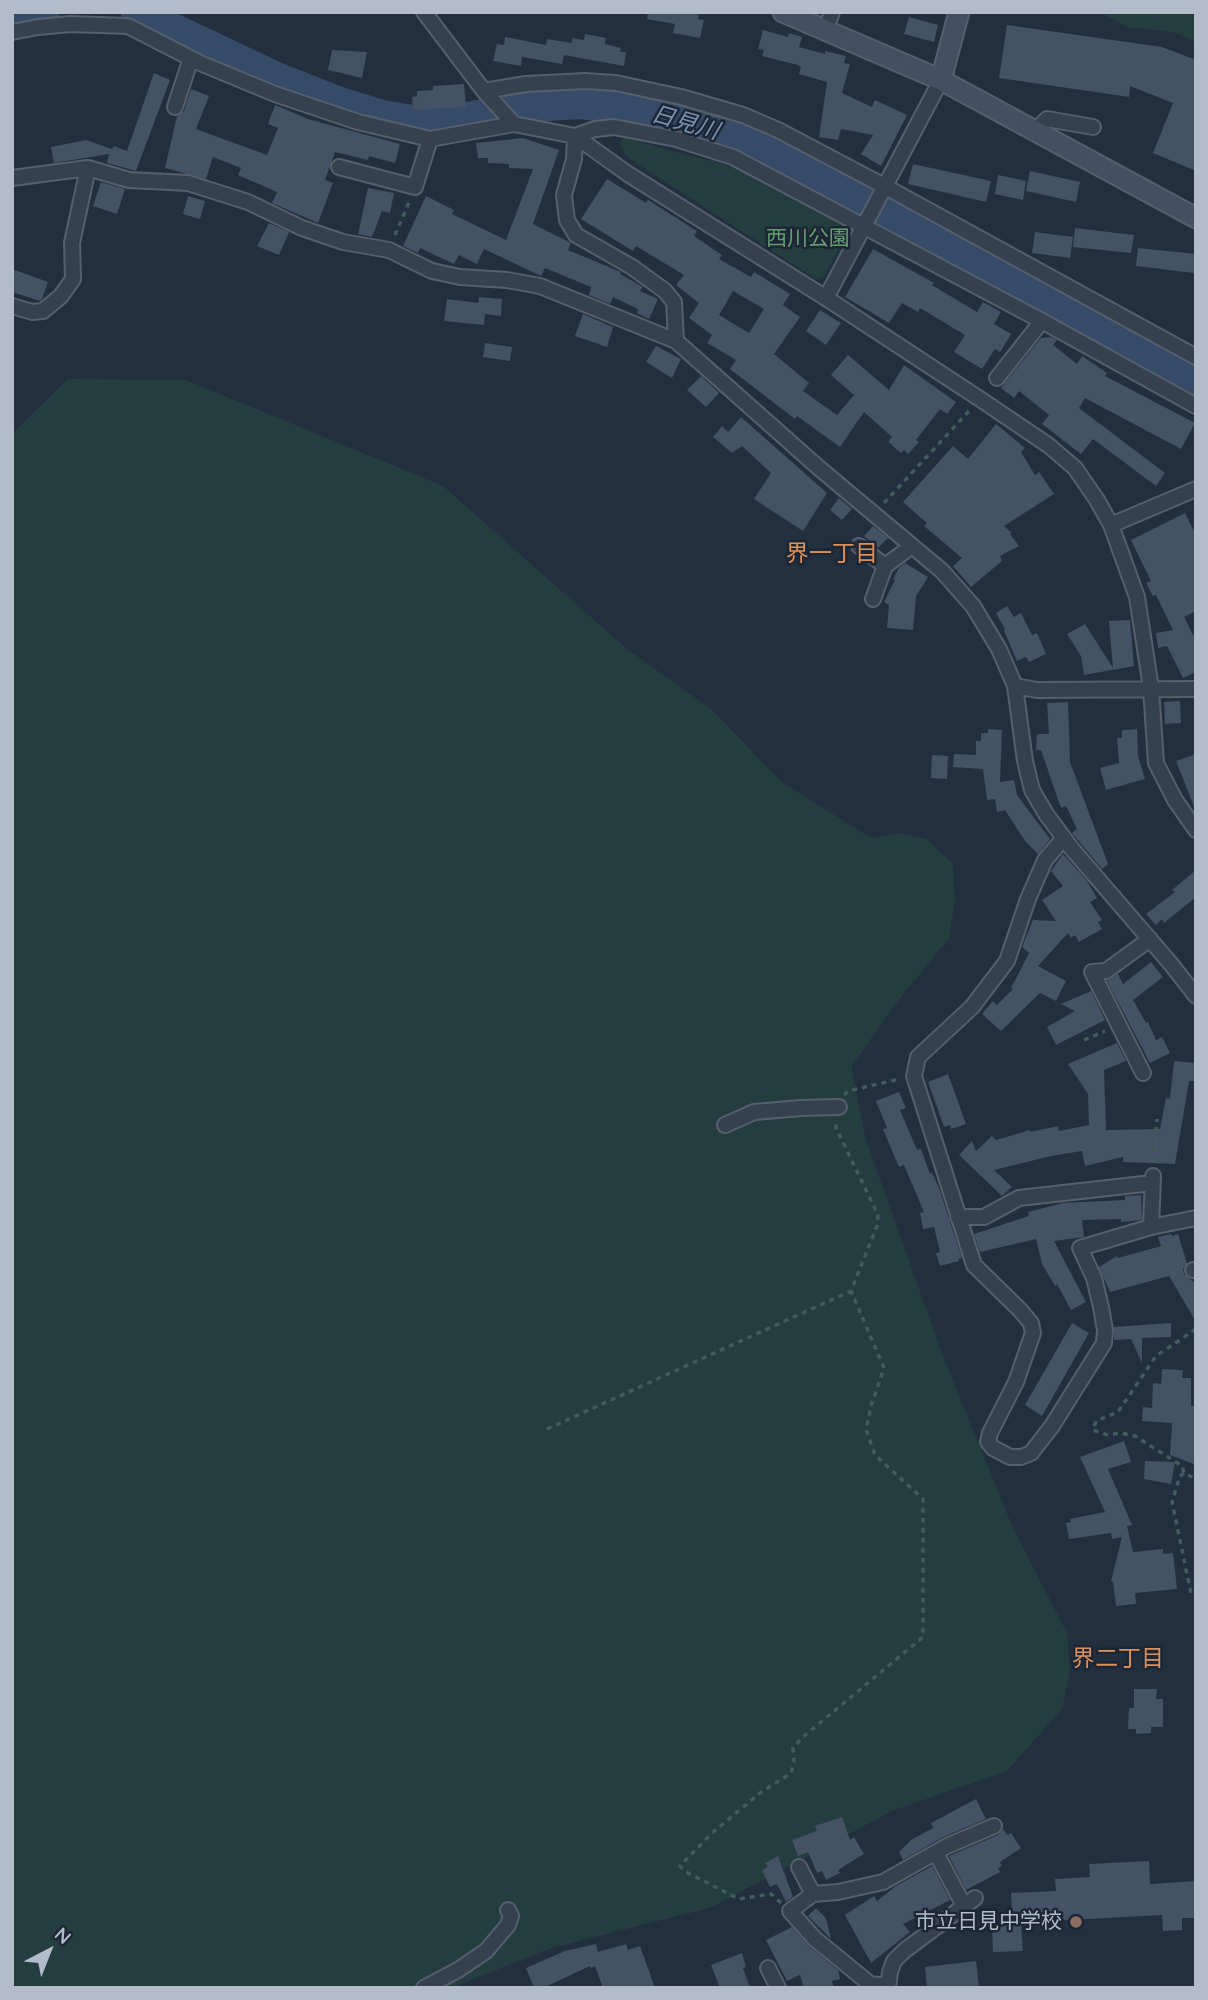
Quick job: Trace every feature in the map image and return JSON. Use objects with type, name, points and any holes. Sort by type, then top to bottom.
[{"type":"street","points":[[424,12],[484,91],[514,124]]},
{"type":"street","points":[[783,12],[829,21],[1196,218]]},
{"type":"street","points":[[826,298],[941,79],[959,12]]},
{"type":"street","points":[[12,32],[70,24],[128,26],[191,58],[286,98],[358,122],[430,139],[514,124],[575,136],[628,174],[826,298],[980,399],[1048,445],[1075,468],[1111,525],[1137,597],[1151,688],[1156,763],[1175,800],[1196,830]]},
{"type":"street","points":[[175,107],[191,58]]},
{"type":"street","points":[[484,91],[526,84],[585,81],[616,83],[681,97],[743,115],[778,130],[884,186],[1196,356]]},
{"type":"street","points":[[1036,130],[1047,119],[1093,127]]},
{"type":"street","points":[[575,136],[595,129],[614,127],[676,139],[733,157],[1196,406]]},
{"type":"street","points":[[575,136],[573,159],[564,195],[568,220],[576,235],[632,267],[665,291],[674,302],[676,341]]},
{"type":"street","points":[[339,167],[415,187],[430,139]]},
{"type":"street","points":[[12,306],[32,312],[43,311],[61,296],[73,279],[72,243],[88,168]]},
{"type":"street","points":[[12,178],[88,168],[129,180],[188,183],[248,202],[302,228],[332,238],[389,250],[432,271],[540,286],[676,341],[873,515],[942,571],[973,606],[999,649],[1015,686],[1025,761],[1032,790],[1064,838],[1196,996]]},
{"type":"street","points":[[997,378],[1042,321]]},
{"type":"street","points":[[1111,525],[1195,492]]},
{"type":"street","points":[[859,545],[885,566]]},
{"type":"street","points":[[873,599],[885,566],[912,547]]},
{"type":"street","points":[[1015,686],[1037,690],[1196,689]]},
{"type":"street","points":[[1064,838],[1045,860],[1028,899],[1007,961],[972,1007],[918,1058],[914,1076],[974,1265],[1031,1323],[1033,1334],[1016,1382],[990,1433],[988,1441],[993,1448],[1010,1457],[1031,1453],[1052,1426],[1104,1343],[1105,1330],[1094,1278],[1080,1248],[1152,1227],[1196,1218]]},
{"type":"street","points":[[1143,1073],[1092,972],[1105,971],[1150,939]]},
{"type":"street","points":[[725,1125],[754,1112],[839,1107]]},
{"type":"street","points":[[958,1217],[984,1217],[1019,1198],[1152,1180],[1152,1227]]},
{"type":"street","points":[[936,1853],[970,1902],[894,1961],[888,1987],[870,1984],[815,1939],[790,1911],[813,1894],[838,1892],[883,1882],[936,1853],[994,1826]]},
{"type":"street","points":[[799,1867],[813,1894]]},
{"type":"street","points":[[425,1988],[486,1951],[508,1925],[511,1916],[508,1910]]},
{"type":"street","points":[[768,1968],[778,1988]]},
{"type":"path","points":[[389,250],[415,187]]},
{"type":"path","points":[[873,515],[980,399]]},
{"type":"path","points":[[1084,1040],[1109,1029],[1116,1020]]},
{"type":"path","points":[[547,1429],[851,1291],[877,1226],[878,1215],[836,1128],[839,1107],[842,1097],[848,1091],[914,1076]]},
{"type":"path","points":[[1152,1180],[1157,1119]]},
{"type":"path","points":[[790,1911],[771,1894],[739,1899],[680,1866],[711,1834],[791,1773],[794,1762],[793,1748],[803,1737],[923,1637],[923,1499],[875,1455],[866,1429],[884,1368],[851,1291]]},
{"type":"path","points":[[1196,1329],[1156,1356],[1118,1412],[1096,1421],[1093,1430],[1108,1435],[1120,1433],[1135,1436],[1182,1466],[1184,1473],[1196,1479]]},
{"type":"path","points":[[1184,1473],[1180,1476],[1172,1502],[1192,1598]]},
{"type":"green space","points":[[1100,12],[1196,12],[1196,42],[1173,32],[1127,27]]},
{"type":"green space","name":"西川公園","points":[[625,137],[732,166],[847,226],[846,235],[824,277],[816,279],[628,158],[619,145]]},
{"type":"green space","points":[[68,379],[186,380],[443,486],[627,649],[711,709],[783,783],[871,838],[897,833],[927,839],[953,864],[955,901],[949,938],[894,1006],[851,1067],[866,1140],[943,1356],[1013,1528],[1067,1633],[1070,1671],[1062,1709],[1007,1771],[892,1811],[710,1908],[551,1948],[451,1988],[12,1988],[12,434]]},
{"type":"building","points":[[648,12],[687,12],[699,15],[698,19],[704,20],[700,38],[673,33],[675,24],[647,19]]},
{"type":"building","points":[[909,17],[938,25],[934,42],[904,34]]},
{"type":"building","points":[[1007,25],[1162,47],[1196,60],[1196,171],[1153,153],[1173,103],[1130,86],[1129,97],[999,78]]},
{"type":"building","points":[[763,30],[788,37],[789,33],[802,37],[799,47],[846,56],[844,63],[850,64],[842,93],[872,107],[875,100],[907,115],[881,166],[861,154],[873,135],[841,129],[838,140],[819,137],[827,82],[799,74],[801,68],[798,65],[762,56],[764,50],[758,49]]},
{"type":"building","points":[[585,34],[606,38],[605,44],[621,48],[620,52],[626,52],[624,66],[564,55],[562,64],[522,57],[521,66],[493,61],[497,44],[504,45],[505,37],[546,45],[547,39],[572,43],[572,38],[584,40]]},
{"type":"building","points":[[332,50],[367,52],[362,78],[328,70]]},
{"type":"building","points":[[154,73],[170,80],[136,171],[107,163],[109,154],[54,163],[51,147],[86,140],[127,151]]},
{"type":"building","points":[[464,84],[466,107],[413,110],[412,97],[417,96],[417,91],[433,90],[433,86]]},
{"type":"building","points":[[191,89],[209,96],[196,129],[267,155],[278,128],[268,124],[275,105],[308,119],[400,144],[395,163],[369,156],[368,160],[335,152],[325,180],[333,183],[318,223],[272,203],[277,192],[238,175],[241,168],[213,157],[206,179],[165,168],[177,116],[184,111]]},
{"type":"building","points":[[523,138],[559,150],[533,224],[571,243],[568,250],[621,272],[620,274],[643,287],[640,291],[658,299],[649,319],[637,313],[638,309],[613,297],[610,304],[589,295],[591,287],[545,268],[541,276],[484,249],[477,264],[459,255],[454,264],[420,248],[418,253],[403,246],[426,196],[454,210],[452,214],[506,240],[533,169],[509,168],[509,164],[488,163],[488,158],[478,158],[476,143]]},
{"type":"building","points":[[913,164],[991,181],[986,202],[908,184]]},
{"type":"building","points":[[1030,171],[1080,182],[1076,202],[1026,191]]},
{"type":"building","points":[[998,175],[1026,181],[1023,200],[995,194]]},
{"type":"building","points":[[607,179],[646,203],[648,200],[697,231],[694,236],[722,255],[719,259],[751,277],[754,272],[790,294],[783,305],[800,317],[774,354],[809,383],[803,391],[837,415],[854,395],[831,375],[848,355],[889,390],[904,365],[956,402],[947,414],[940,409],[908,454],[904,450],[901,453],[888,442],[892,437],[864,412],[840,447],[797,416],[795,419],[730,369],[736,360],[707,343],[712,335],[689,318],[699,303],[676,285],[684,275],[636,246],[633,251],[581,219]],"holes":[[[733,291],[764,309],[749,333],[719,315]]]},
{"type":"building","points":[[101,182],[125,189],[117,214],[93,206]]},
{"type":"building","points":[[368,188],[394,193],[390,213],[382,211],[372,237],[358,234]]},
{"type":"building","points":[[188,196],[205,201],[200,219],[183,214]]},
{"type":"building","points":[[269,223],[289,232],[279,255],[257,246]]},
{"type":"building","points":[[1075,228],[1134,235],[1131,253],[1073,247]]},
{"type":"building","points":[[1035,232],[1073,237],[1070,258],[1032,253]]},
{"type":"building","points":[[1138,248],[1196,254],[1194,273],[1136,266]]},
{"type":"building","points":[[873,249],[934,283],[932,285],[977,312],[983,302],[1001,312],[994,324],[1011,334],[1000,352],[995,349],[982,369],[954,352],[965,335],[920,308],[918,312],[902,303],[889,323],[845,297]]},
{"type":"building","points":[[12,269],[48,282],[40,301],[12,292]]},
{"type":"building","points":[[479,297],[502,299],[501,316],[485,314],[484,325],[444,321],[447,299],[478,303]]},
{"type":"building","points":[[820,310],[841,323],[826,345],[806,331]]},
{"type":"building","points":[[583,314],[613,327],[607,347],[575,336]]},
{"type":"building","points":[[1051,337],[1057,340],[1053,345],[1077,364],[1082,356],[1107,373],[1105,376],[1195,423],[1181,449],[1085,398],[1079,408],[1165,473],[1156,486],[1093,439],[1081,454],[1042,424],[1049,415],[1019,391],[1014,398],[1001,388],[1041,338]]},
{"type":"building","points":[[485,343],[512,347],[510,361],[483,357]]},
{"type":"building","points":[[656,346],[681,359],[672,378],[646,362]]},
{"type":"building","points":[[701,376],[719,393],[706,407],[687,390]]},
{"type":"building","points":[[741,417],[827,493],[803,531],[754,499],[771,473],[742,446],[732,453],[713,437],[722,426],[728,432]]},
{"type":"building","points":[[996,424],[1025,448],[1021,452],[1035,475],[1039,472],[1054,494],[1004,526],[1012,533],[1010,534],[1019,546],[1000,556],[1002,561],[971,587],[953,566],[962,558],[924,526],[927,523],[903,502],[953,446],[968,459]]},
{"type":"building","points":[[839,498],[852,509],[842,520],[830,510]]},
{"type":"building","points":[[1185,513],[1196,535],[1196,611],[1184,617],[1196,641],[1196,672],[1183,678],[1167,646],[1158,648],[1156,633],[1173,630],[1156,595],[1153,596],[1146,583],[1151,581],[1131,540]]},
{"type":"building","points":[[873,526],[888,538],[878,548],[864,536]]},
{"type":"building","points":[[905,563],[928,577],[916,596],[913,630],[887,628],[889,605],[884,602],[895,580],[893,579]]},
{"type":"building","points":[[1007,606],[1014,617],[1021,613],[1032,635],[1037,633],[1046,654],[1029,662],[1026,657],[1017,661],[996,613]]},
{"type":"building","points":[[1130,620],[1134,666],[1084,675],[1081,656],[1067,634],[1085,624],[1113,668],[1109,621]]},
{"type":"building","points":[[1180,701],[1181,723],[1165,724],[1164,702]]},
{"type":"building","points":[[1068,702],[1070,762],[1108,864],[1102,869],[1072,833],[1077,829],[1066,806],[1061,808],[1041,750],[1036,750],[1037,734],[1049,734],[1047,703]]},
{"type":"building","points":[[988,729],[1002,730],[1000,782],[1014,780],[1017,795],[1050,839],[1038,854],[1025,841],[1005,810],[997,812],[995,799],[987,800],[983,769],[953,767],[954,754],[976,755],[976,741],[981,741],[981,733],[988,733]]},
{"type":"building","points":[[1137,729],[1138,756],[1145,779],[1106,790],[1100,768],[1119,763],[1117,738],[1122,738],[1122,730]]},
{"type":"building","points":[[1196,754],[1196,809],[1195,809],[1176,761]]},
{"type":"building","points":[[932,755],[948,756],[947,779],[931,778]]},
{"type":"building","points":[[1063,854],[1087,881],[1097,898],[1090,902],[1102,920],[1098,922],[1102,929],[1079,942],[1075,935],[1071,938],[1068,933],[1038,966],[1066,981],[1056,1001],[1040,993],[1001,1031],[982,1014],[993,1001],[997,1005],[1013,989],[1011,988],[1029,953],[1022,947],[1033,920],[1056,921],[1042,900],[1063,886],[1051,871]]},
{"type":"building","points":[[1196,870],[1196,897],[1164,923],[1162,919],[1156,925],[1146,914],[1175,892],[1172,890]]},
{"type":"building","points":[[1151,962],[1163,977],[1133,1000],[1156,1040],[1162,1037],[1170,1053],[1150,1063],[1107,981],[1118,974],[1123,984]]},
{"type":"building","points":[[1091,991],[1105,1020],[1056,1045],[1047,1027],[1075,1011],[1061,1004]]},
{"type":"building","points":[[1117,1043],[1126,1061],[1104,1070],[1106,1130],[1160,1129],[1166,1098],[1170,1099],[1174,1061],[1196,1063],[1196,1081],[1189,1081],[1175,1164],[1123,1162],[1123,1157],[1085,1166],[1082,1151],[1051,1156],[994,1170],[1012,1187],[1002,1196],[959,1155],[972,1141],[976,1151],[992,1136],[996,1140],[1030,1130],[1058,1126],[1059,1131],[1089,1125],[1088,1094],[1068,1064]]},
{"type":"building","points":[[948,1074],[966,1124],[951,1129],[950,1125],[944,1127],[928,1082]]},
{"type":"building","points":[[899,1092],[906,1108],[900,1110],[917,1150],[921,1149],[930,1174],[932,1173],[939,1188],[962,1258],[958,1259],[959,1261],[940,1266],[936,1253],[940,1252],[934,1227],[923,1229],[920,1213],[924,1212],[904,1165],[899,1167],[883,1129],[887,1128],[876,1101]]},
{"type":"building","points":[[1141,1195],[1142,1220],[1082,1220],[1084,1237],[1054,1241],[1086,1302],[1071,1310],[1042,1264],[1036,1239],[980,1252],[974,1234],[1029,1216],[1028,1212],[1063,1203],[1125,1200],[1125,1196]]},
{"type":"building","points":[[1178,1234],[1187,1263],[1183,1269],[1184,1274],[1196,1284],[1196,1322],[1169,1276],[1110,1292],[1099,1267],[1117,1256],[1118,1258],[1161,1246],[1158,1237]]},
{"type":"building","points":[[1072,1323],[1089,1333],[1042,1416],[1025,1405]]},
{"type":"building","points":[[1171,1323],[1171,1337],[1142,1338],[1142,1363],[1131,1339],[1114,1340],[1114,1327]]},
{"type":"building","points":[[1162,1369],[1183,1370],[1182,1378],[1191,1378],[1191,1406],[1196,1406],[1196,1465],[1170,1455],[1172,1423],[1142,1421],[1143,1407],[1152,1408],[1153,1383],[1161,1384]]},
{"type":"building","points":[[1124,1441],[1131,1462],[1108,1469],[1132,1525],[1127,1526],[1133,1552],[1163,1549],[1163,1554],[1173,1553],[1177,1589],[1135,1593],[1136,1604],[1116,1606],[1111,1581],[1122,1537],[1112,1539],[1111,1533],[1069,1539],[1066,1523],[1071,1522],[1070,1519],[1105,1512],[1080,1457]]},
{"type":"building","points":[[1145,1461],[1175,1462],[1171,1484],[1144,1479]]},
{"type":"building","points":[[1134,1689],[1157,1689],[1156,1699],[1163,1699],[1163,1727],[1151,1727],[1151,1733],[1136,1734],[1136,1729],[1128,1729],[1129,1708],[1134,1708]]},
{"type":"building","points":[[976,1799],[986,1819],[943,1837],[903,1860],[899,1852],[911,1840],[933,1828],[931,1823]]},
{"type":"building","points":[[842,1817],[850,1840],[854,1837],[864,1854],[838,1870],[840,1873],[826,1880],[822,1871],[817,1873],[808,1852],[798,1856],[792,1840],[817,1831],[815,1826]]},
{"type":"building","points":[[1003,1829],[1007,1835],[1011,1833],[1021,1848],[1000,1862],[1000,1872],[966,1890],[949,1856],[998,1835]]},
{"type":"building","points":[[778,1856],[793,1897],[786,1902],[777,1884],[770,1887],[762,1870],[768,1867],[765,1863]]},
{"type":"building","points":[[1149,1861],[1150,1884],[1196,1881],[1196,1918],[1182,1918],[1182,1930],[1163,1931],[1162,1915],[1013,1923],[1011,1893],[1056,1891],[1055,1879],[1090,1877],[1089,1864]]},
{"type":"building","points":[[932,1866],[950,1900],[903,1924],[910,1932],[871,1963],[845,1915],[874,1896],[877,1901],[896,1886]]},
{"type":"building","points":[[816,1908],[826,1918],[831,1939],[808,1916]]},
{"type":"building","points":[[1021,1923],[1023,1951],[993,1952],[992,1924]]},
{"type":"building","points":[[792,1927],[809,1946],[838,1970],[840,1979],[832,1981],[834,1988],[804,1988],[800,1975],[787,1981],[766,1940]]},
{"type":"building","points":[[596,1944],[598,1952],[626,1944],[628,1950],[640,1946],[655,1988],[603,1988],[595,1966],[590,1966],[543,1988],[534,1988],[526,1968],[565,1951]]},
{"type":"building","points":[[742,1953],[746,1967],[743,1968],[750,1988],[720,1988],[711,1965]]},
{"type":"building","points":[[976,1961],[979,1988],[927,1988],[925,1967]]},
{"type":"waterway","name":"日見川","points":[[12,17],[44,12]]},
{"type":"waterway","name":"日見川","points":[[137,12],[276,78],[382,116],[425,123],[453,121],[529,106],[580,103],[645,111],[716,131],[768,150],[890,214],[1196,383]]},
{"type":"place","name":"市立日見中学校","points":[[1076,1922]]},
{"type":"district","name":"界一丁目","points":[[832,554]]},
{"type":"district","name":"界二丁目","points":[[1118,1659]]}]
